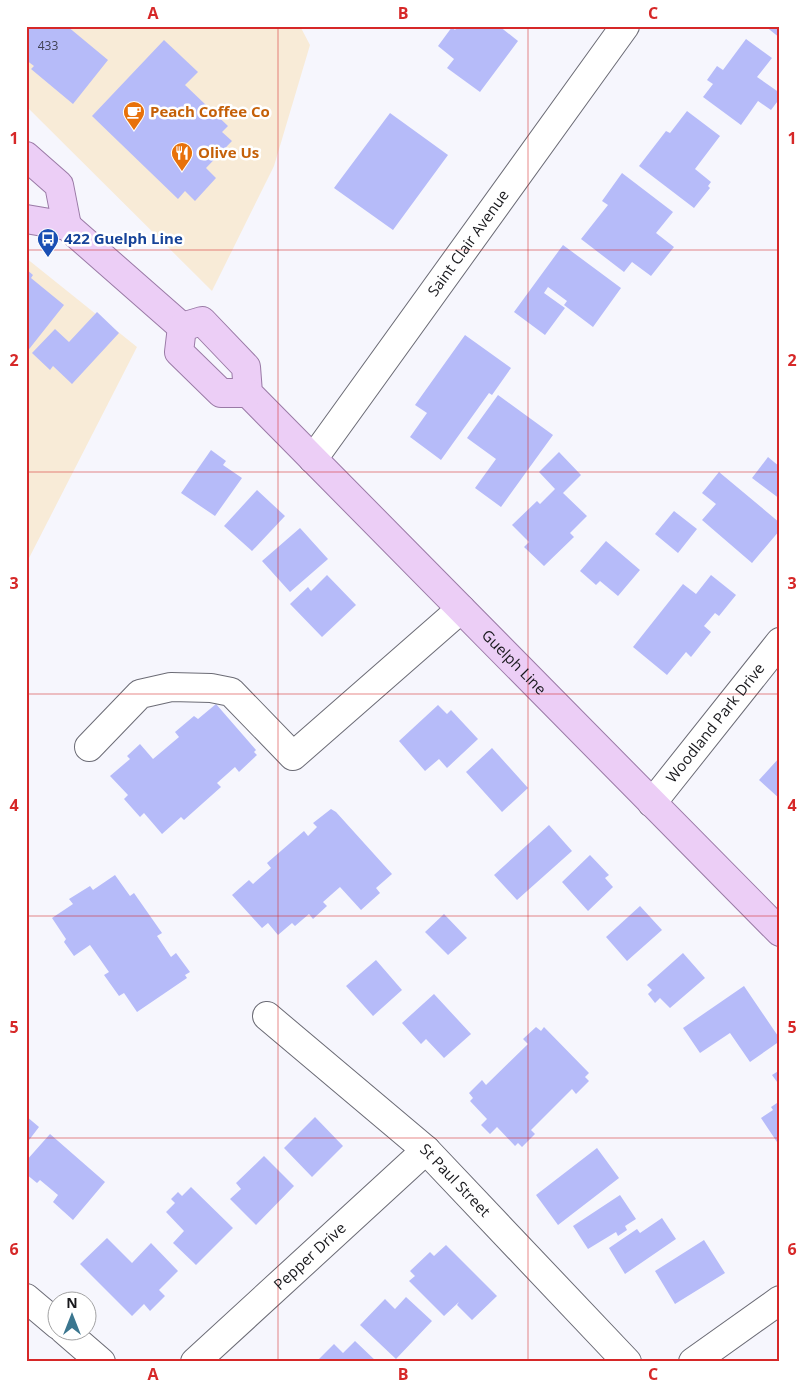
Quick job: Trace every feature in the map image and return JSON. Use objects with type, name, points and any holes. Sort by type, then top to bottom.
[{"type":"main road","points":[[26,156],[59,185],[67,226]]},
{"type":"main road","points":[[26,219],[67,226],[182,327]]},
{"type":"main road","points":[[202,321],[246,367],[248,393],[221,393],[179,352],[182,327],[202,321]]},
{"type":"main road","name":"Guelph Line","points":[[248,393],[780,932]]},
{"type":"street","name":"Saint Clair Avenue","points":[[313,459],[625,26]]},
{"type":"street","points":[[89,747],[140,694],[171,688],[211,688],[231,692],[293,756],[461,609]]},
{"type":"street","name":"Woodland Park Drive","points":[[652,803],[780,642]]},
{"type":"street","name":"St Paul Street","points":[[267,1016],[426,1150],[627,1362]]},
{"type":"street","name":"Pepper Drive","points":[[195,1362],[426,1150]]},
{"type":"street","points":[[26,1298],[48,1317]]},
{"type":"street","points":[[693,1362],[780,1300]]},
{"type":"street","points":[[76,1340],[101,1362]]},
{"type":"shaded area","points":[[26,26],[300,26],[310,45],[274,166],[212,291],[26,106]]},
{"type":"shaded area","points":[[26,258],[137,347],[26,564]]},
{"type":"building","points":[[26,26],[67,26],[108,60],[73,104],[31,69],[34,66],[26,60]]},
{"type":"building","points":[[458,26],[499,26],[518,41],[480,92],[447,68],[454,59],[438,46],[452,27],[455,30]]},
{"type":"building","points":[[765,26],[780,26],[780,38]]},
{"type":"building","points":[[746,39],[772,58],[757,77],[780,93],[780,98],[771,110],[758,101],[741,125],[703,97],[713,84],[707,80],[717,66],[723,70]]},
{"type":"building","points":[[164,40],[198,72],[185,85],[228,126],[222,132],[232,141],[206,168],[216,178],[195,201],[185,191],[178,199],[92,116]]},
{"type":"building","points":[[687,111],[720,136],[695,169],[711,182],[708,186],[710,188],[694,208],[639,166],[666,131],[670,133]]},
{"type":"building","points":[[390,113],[448,155],[393,230],[334,188]]},
{"type":"building","points":[[622,173],[673,212],[656,233],[674,247],[651,276],[632,262],[624,272],[581,239],[608,205],[602,201]]},
{"type":"building","points":[[563,245],[621,288],[593,327],[564,305],[567,301],[548,287],[544,293],[565,308],[545,335],[514,312]]},
{"type":"building","points":[[26,269],[33,275],[31,278],[64,305],[26,353]]},
{"type":"building","points":[[97,312],[119,333],[72,384],[53,366],[50,370],[32,353],[55,329],[69,342]]},
{"type":"building","points":[[465,335],[511,368],[492,395],[489,393],[441,460],[410,437],[427,413],[415,405]]},
{"type":"building","points":[[498,395],[553,435],[501,507],[475,488],[496,459],[467,438]]},
{"type":"building","points":[[211,450],[226,461],[223,465],[242,478],[215,516],[181,493]]},
{"type":"building","points":[[559,452],[581,475],[563,493],[587,516],[570,533],[574,537],[544,566],[524,547],[529,542],[512,525],[537,501],[540,504],[555,489],[539,472]]},
{"type":"building","points":[[768,457],[780,467],[780,499],[752,478]]},
{"type":"building","points":[[719,472],[780,523],[780,530],[752,563],[702,520],[716,504],[702,493]]},
{"type":"building","points":[[257,490],[285,516],[252,551],[224,526]]},
{"type":"building","points":[[674,511],[697,529],[678,553],[655,534]]},
{"type":"building","points":[[300,528],[328,559],[290,592],[262,561]]},
{"type":"building","points":[[606,541],[640,570],[618,596],[600,581],[596,585],[580,571]]},
{"type":"building","points":[[327,575],[356,605],[322,637],[290,604],[308,587],[311,591]]},
{"type":"building","points":[[711,575],[736,595],[719,616],[715,613],[704,626],[711,632],[691,657],[686,652],[667,675],[633,647],[683,584],[696,594]]},
{"type":"building","points":[[216,704],[256,750],[254,752],[257,755],[239,772],[235,767],[217,783],[221,787],[184,820],[181,817],[162,834],[144,813],[140,817],[124,799],[128,795],[110,776],[130,759],[127,756],[140,744],[153,759],[179,737],[175,732],[194,716],[198,719]]},
{"type":"building","points":[[438,705],[447,714],[451,710],[478,739],[447,768],[439,759],[425,771],[399,741]]},
{"type":"building","points":[[492,748],[528,788],[502,812],[466,772]]},
{"type":"building","points":[[780,757],[780,799],[759,780]]},
{"type":"building","points":[[331,809],[336,812],[392,874],[376,888],[380,893],[361,910],[340,887],[323,902],[327,906],[313,919],[309,914],[295,926],[292,923],[278,935],[268,923],[262,928],[232,895],[249,880],[253,884],[271,868],[267,863],[304,831],[308,836],[317,827],[313,823]]},
{"type":"building","points":[[549,825],[572,851],[517,900],[494,875]]},
{"type":"building","points":[[590,855],[609,875],[605,878],[613,887],[588,911],[562,882]]},
{"type":"building","points":[[115,875],[130,896],[134,893],[162,933],[157,936],[171,957],[176,953],[190,972],[185,975],[187,978],[137,1012],[124,993],[119,996],[104,975],[109,972],[90,945],[74,956],[64,942],[66,939],[52,918],[73,904],[69,899],[90,886],[93,890]]},
{"type":"building","points":[[640,906],[662,930],[627,961],[606,937]]},
{"type":"building","points":[[444,914],[467,938],[448,955],[425,932]]},
{"type":"building","points":[[683,953],[705,978],[670,1008],[660,998],[655,1003],[648,994],[652,990],[647,985]]},
{"type":"building","points":[[376,960],[402,990],[373,1016],[346,986]]},
{"type":"building","points":[[744,986],[780,1041],[750,1062],[730,1033],[700,1053],[683,1028]]},
{"type":"building","points":[[434,994],[471,1034],[444,1058],[426,1039],[421,1044],[402,1023]]},
{"type":"building","points":[[536,1027],[541,1031],[544,1027],[589,1073],[585,1077],[589,1081],[576,1094],[572,1089],[531,1130],[535,1134],[522,1147],[518,1143],[515,1146],[497,1127],[490,1134],[481,1125],[487,1119],[470,1101],[473,1098],[469,1093],[482,1080],[486,1085],[528,1044],[523,1039]]},
{"type":"building","points":[[780,1070],[780,1086],[772,1075]]},
{"type":"building","points":[[780,1101],[780,1140],[777,1142],[761,1118],[773,1110],[771,1107]]},
{"type":"building","points":[[26,1116],[39,1127],[26,1144]]},
{"type":"building","points":[[315,1117],[343,1146],[312,1177],[284,1148]]},
{"type":"building","points":[[50,1134],[105,1182],[73,1220],[53,1202],[58,1195],[40,1180],[37,1183],[26,1174],[26,1161]]},
{"type":"building","points":[[597,1148],[619,1178],[558,1225],[536,1195]]},
{"type":"building","points":[[264,1156],[294,1186],[256,1225],[230,1199],[241,1189],[236,1183]]},
{"type":"building","points":[[191,1187],[233,1228],[196,1265],[173,1243],[184,1231],[166,1212],[175,1203],[171,1199],[178,1192],[182,1196]]},
{"type":"building","points":[[620,1195],[636,1219],[625,1226],[627,1230],[618,1236],[616,1232],[588,1249],[573,1226]]},
{"type":"building","points":[[662,1218],[676,1239],[625,1274],[609,1248],[637,1229],[640,1233]]},
{"type":"building","points":[[107,1238],[132,1263],[151,1243],[178,1271],[159,1290],[165,1296],[150,1311],[144,1304],[132,1316],[80,1264]]},
{"type":"building","points":[[704,1240],[725,1273],[675,1304],[655,1271]]},
{"type":"building","points":[[446,1245],[497,1296],[472,1320],[457,1305],[459,1302],[444,1316],[409,1281],[415,1276],[410,1271],[430,1252],[434,1256]]},
{"type":"building","points":[[406,1297],[432,1321],[396,1359],[360,1325],[385,1299],[395,1309]]},
{"type":"building","points":[[355,1341],[377,1362],[316,1362],[334,1344],[343,1353]]},
{"type":"place","name":"Peach Coffee Co","points":[[134,131]]},
{"type":"place","name":"Olive Us","points":[[182,172]]},
{"type":"place","name":"422 Guelph Line","points":[[48,258]]}]
